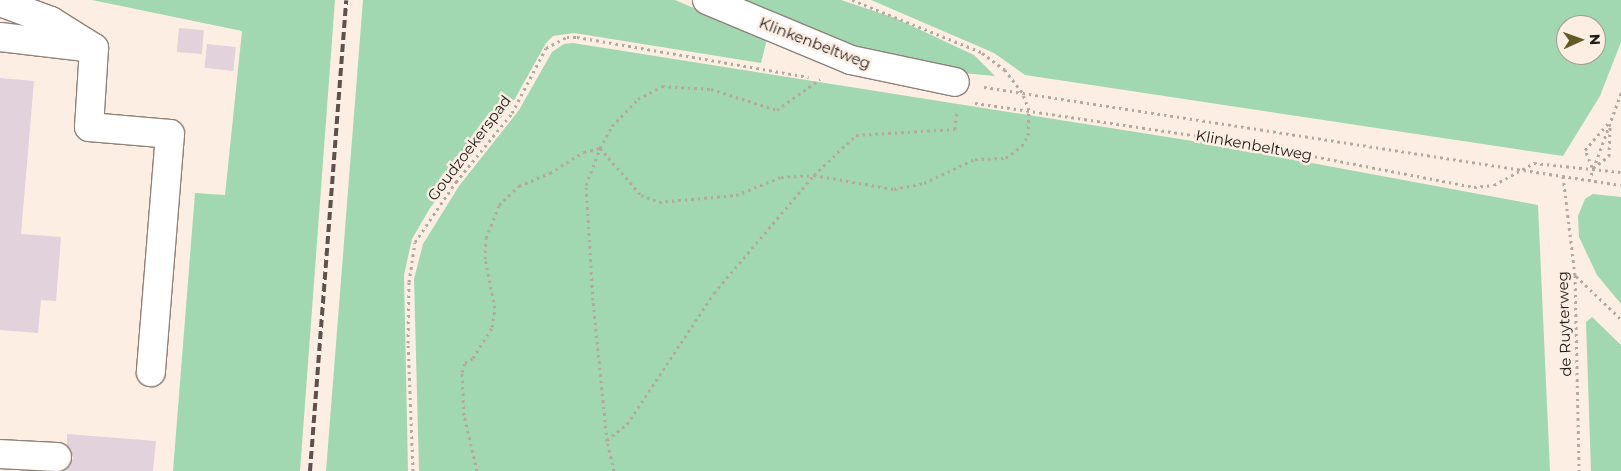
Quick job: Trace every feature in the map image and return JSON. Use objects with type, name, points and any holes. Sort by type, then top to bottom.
[{"type":"street","name":"Klinkenbeltweg","points":[[707,0],[851,60],[957,92]]},
{"type":"street","points":[[0,2],[52,20],[94,48]]},
{"type":"street","points":[[0,37],[94,48]]},
{"type":"street","points":[[94,48],[89,127],[170,134],[151,372]]},
{"type":"street","points":[[0,454],[57,458]]},
{"type":"path","points":[[600,148],[640,195],[659,202],[736,195],[781,177],[814,175],[894,189],[924,183],[975,159],[1006,158],[1022,146],[1028,135],[1029,110],[1022,92],[1004,70],[981,52],[852,0]]},
{"type":"path","name":"Goudzoekerspad","points":[[413,471],[408,343],[409,282],[415,242],[456,182],[512,113],[546,48],[566,36],[577,37],[830,80]]},
{"type":"path","points":[[614,471],[607,441],[586,186],[600,148],[612,126],[638,99],[662,86],[711,90],[778,110],[821,79]]},
{"type":"path","name":"Klinkenbeltweg","points":[[982,87],[1621,185]]},
{"type":"path","points":[[607,441],[627,424],[714,293],[814,175],[856,135],[955,129],[957,92]]},
{"type":"path","points":[[1589,181],[1592,168],[1621,93]]},
{"type":"path","name":"Klinkenbeltweg","points":[[982,104],[1252,144],[1474,187],[1494,185],[1520,170],[1541,162],[1621,172]]},
{"type":"path","points":[[1592,168],[1585,150],[1610,122]]},
{"type":"path","points":[[1592,168],[1609,156],[1610,122]]},
{"type":"path","points":[[477,471],[464,415],[462,372],[465,363],[473,358],[492,327],[495,308],[485,259],[486,238],[499,205],[519,186],[550,173],[584,152],[600,148]]},
{"type":"path","name":"de Ruyterweg","points":[[1563,176],[1575,275],[1579,471]]},
{"type":"path","points":[[1575,275],[1621,319]]},
{"type":"green space","points":[[92,0],[335,0],[300,471],[173,471],[195,193],[225,195],[242,31]]},
{"type":"green space","points":[[363,0],[675,0],[767,39],[761,63],[574,33],[553,36],[546,43],[512,104],[430,208],[412,239],[404,275],[408,471],[326,471]]},
{"type":"green space","points":[[736,0],[841,0],[895,18],[974,55],[995,76],[951,72],[883,58]]},
{"type":"green space","points":[[871,0],[1621,0],[1621,42],[1600,96],[1563,156],[1025,75],[994,53]]},
{"type":"green space","points":[[573,43],[1199,142],[1538,205],[1550,471],[419,471],[414,279],[423,244],[459,186],[519,110],[552,52],[564,44]]},
{"type":"green space","points":[[1593,194],[1621,197],[1621,304],[1597,275],[1579,237],[1578,216],[1585,199]]},
{"type":"green space","points":[[1592,317],[1621,345],[1621,471],[1591,471],[1586,322]]},
{"type":"building","points":[[179,28],[204,30],[202,54],[177,52]]},
{"type":"building","points":[[207,44],[236,47],[233,71],[204,68]]},
{"type":"building","points":[[0,78],[34,81],[21,234],[61,237],[56,301],[41,300],[38,333],[0,330]]},
{"type":"building","points":[[67,434],[156,441],[153,471],[65,471],[73,458],[67,445]]},
{"type":"railway","points":[[310,471],[346,0]]}]
